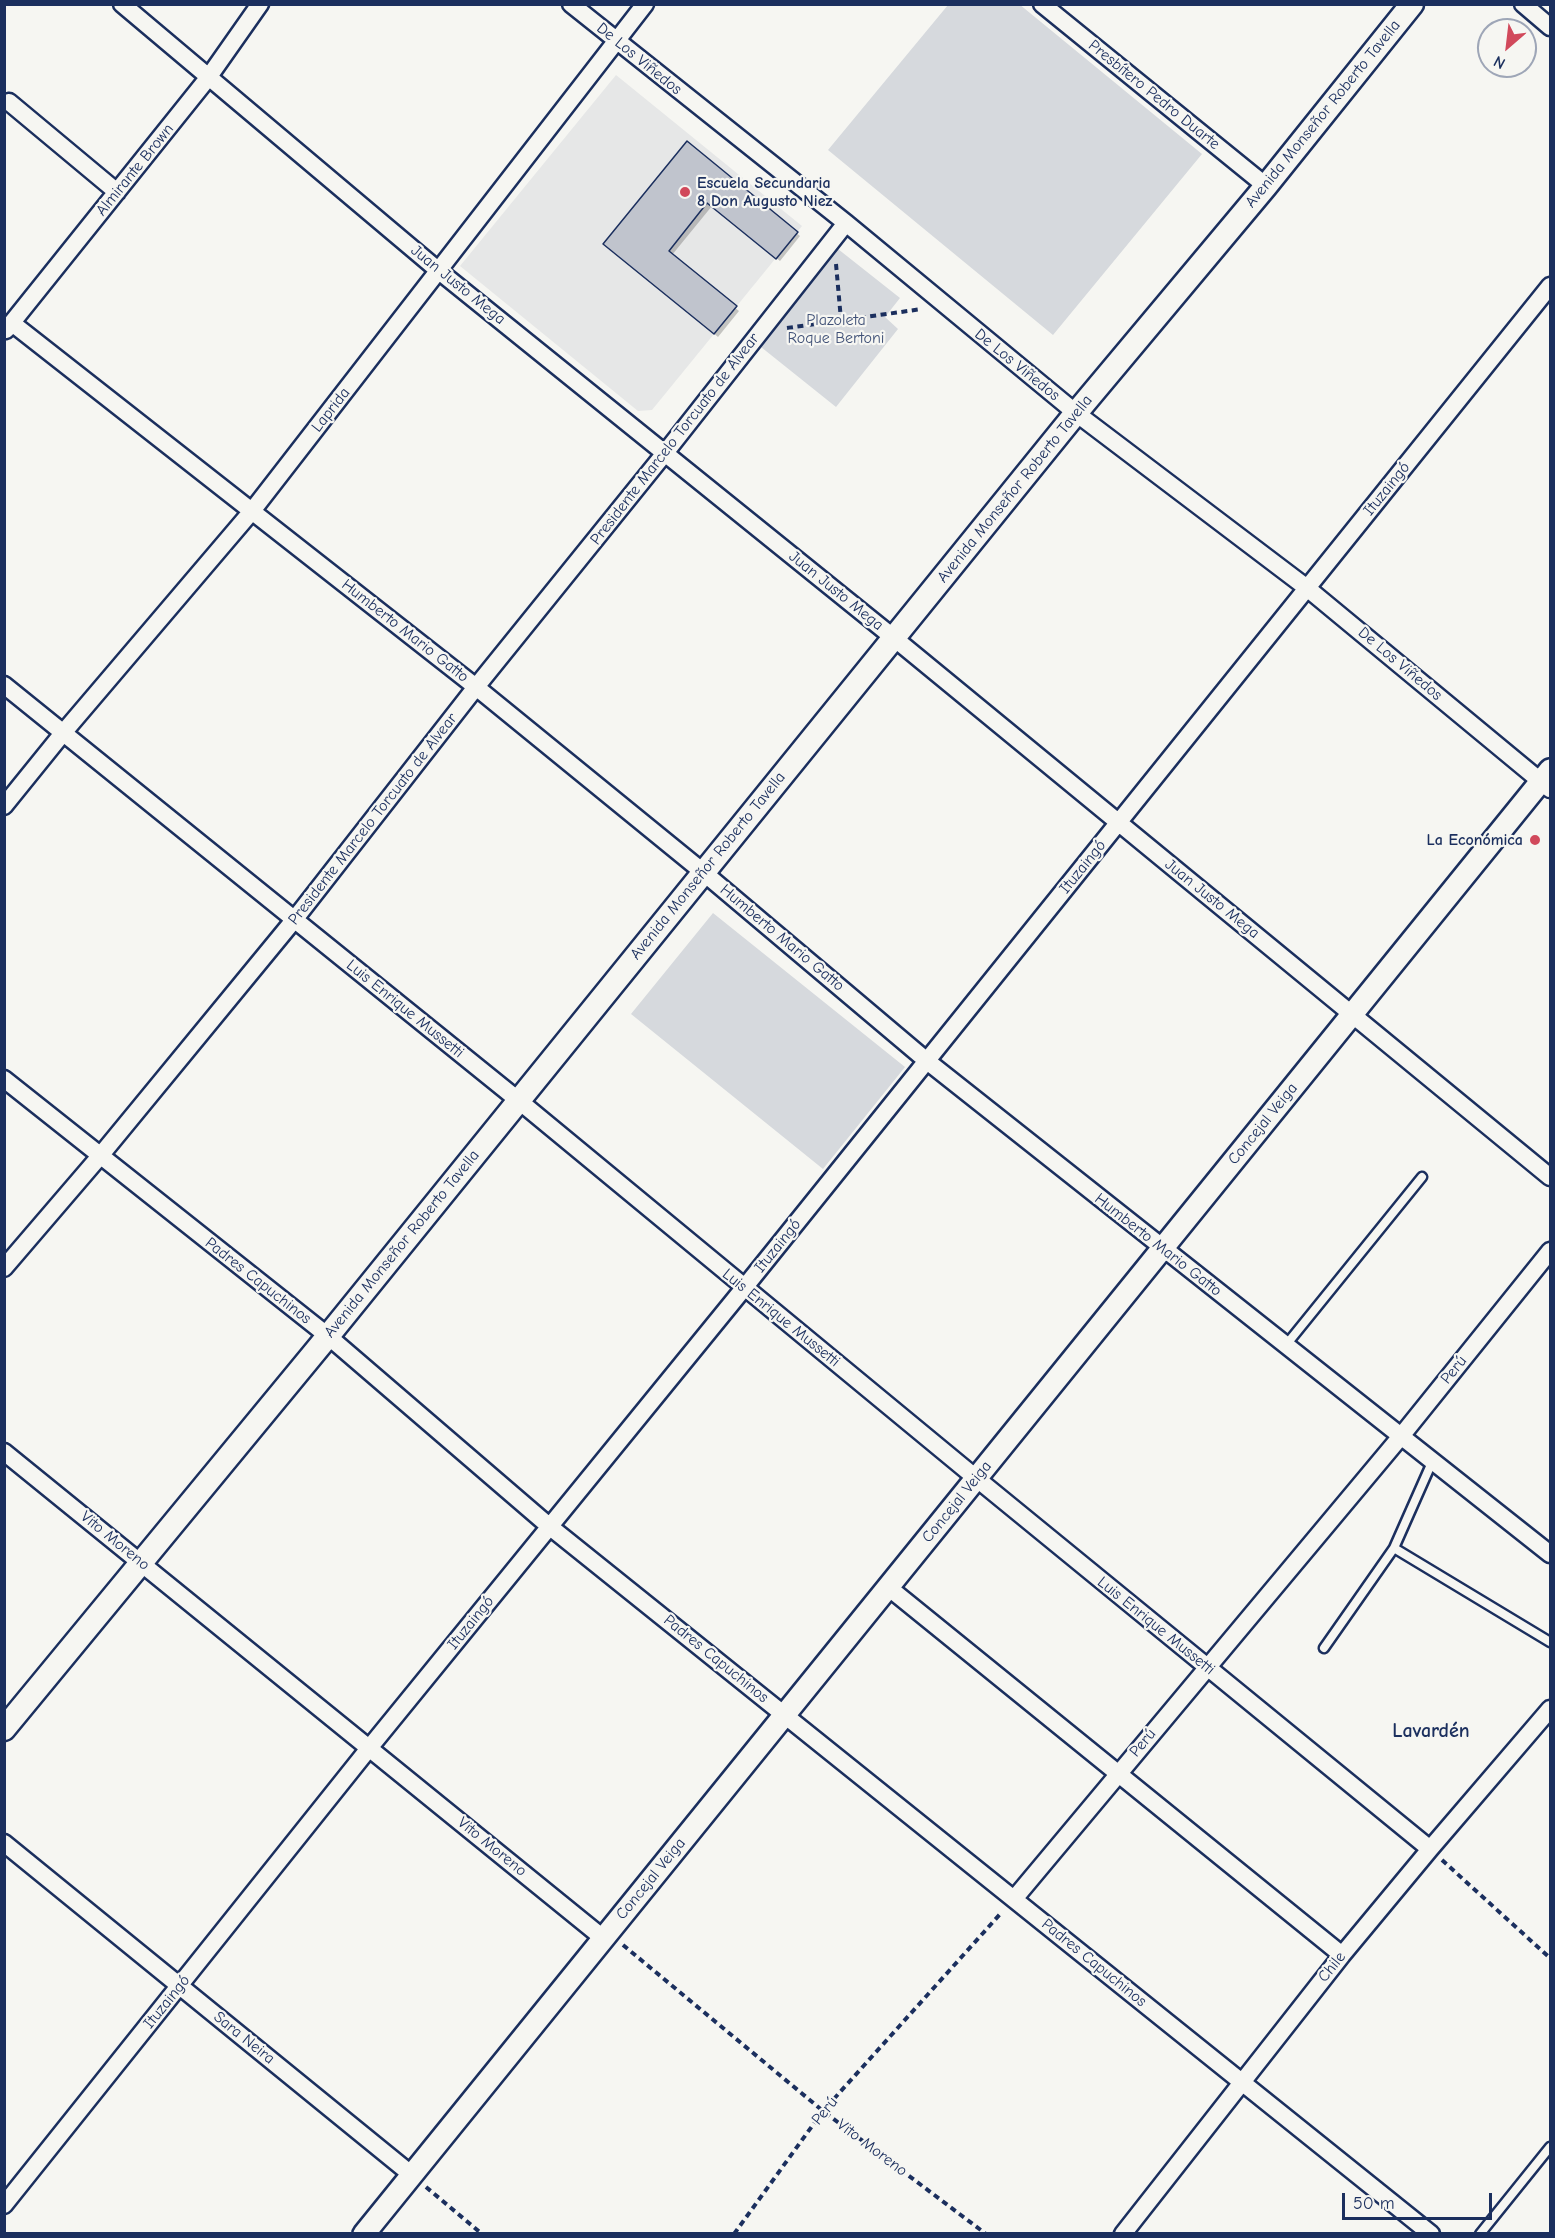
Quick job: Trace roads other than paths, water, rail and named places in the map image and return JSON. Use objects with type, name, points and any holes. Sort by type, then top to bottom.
[{"type":"main road","name":"Avenida Monseñor Roberto Tavella","points":[[4,1729],[328,1336],[1076,413],[1266,186],[1412,4]]},
{"type":"street","name":"Juan Justo Mega","points":[[122,4],[440,271],[894,638],[1551,1177]]},
{"type":"street","name":"Almirante Brown","points":[[8,328],[208,78],[260,4]]},
{"type":"street","name":"De Los Viñedos","points":[[571,4],[846,223],[1076,413],[1307,588],[1547,780]]},
{"type":"street","name":"Laprida","points":[[4,806],[63,733],[252,511],[645,4]]},
{"type":"street","name":"Presbítero Pedro Duarte","points":[[1041,4],[1266,186]]},
{"type":"street","points":[[1523,4],[1551,27]]},
{"type":"street","points":[[9,102],[117,192]]},
{"type":"street","name":"Presidente Marcelo Torcuato de Alvear","points":[[4,1268],[100,1156],[294,920],[476,687],[665,453],[846,223]]},
{"type":"street","name":"Ituzaingó","points":[[4,2205],[370,1747],[744,1288],[1551,286]]},
{"type":"street","name":"Humberto Mario Gatto","points":[[8,328],[252,511],[476,687],[703,872],[927,1061],[1551,1554]]},
{"type":"street","name":"Luis Enrique Mussetti","points":[[4,685],[518,1100],[744,1288],[1430,1849]]},
{"type":"street","name":"Concejal Veiga","points":[[364,2234],[1352,1014],[1547,780]]},
{"type":"street","name":"Padres Capuchinos","points":[[4,1079],[328,1336],[549,1526],[1431,2234]]},
{"type":"street","name":"Perú","points":[[1014,1899],[1402,1435],[1551,1251]]},
{"type":"street","name":"Vito Moreno","points":[[4,1452],[603,1938]]},
{"type":"street","points":[[888,1587],[1342,1955]]},
{"type":"street","name":"Chile","points":[[1123,2234],[1342,1955],[1551,1709]]},
{"type":"street","name":"Sara Neira","points":[[4,1843],[412,2175]]},
{"type":"lane","points":[[1286,1345],[1422,1177]]},
{"type":"lane","points":[[1324,1648],[1394,1548],[1433,1460]]},
{"type":"lane","points":[[1394,1548],[1551,1642]]},
{"type":"lane","points":[[1480,2234],[1551,2147]]},
{"type":"place","name":"Escuela Secundaria 8 Don Augusto Niez","points":[[685,192]]},
{"type":"place","name":"La Económica","points":[[1535,840]]},
{"type":"district","name":"Lavardén","points":[[1431,1731]]},
{"type":"park label","name":"Plazoleta Roque Bertoni","points":[[836,329]]}]
